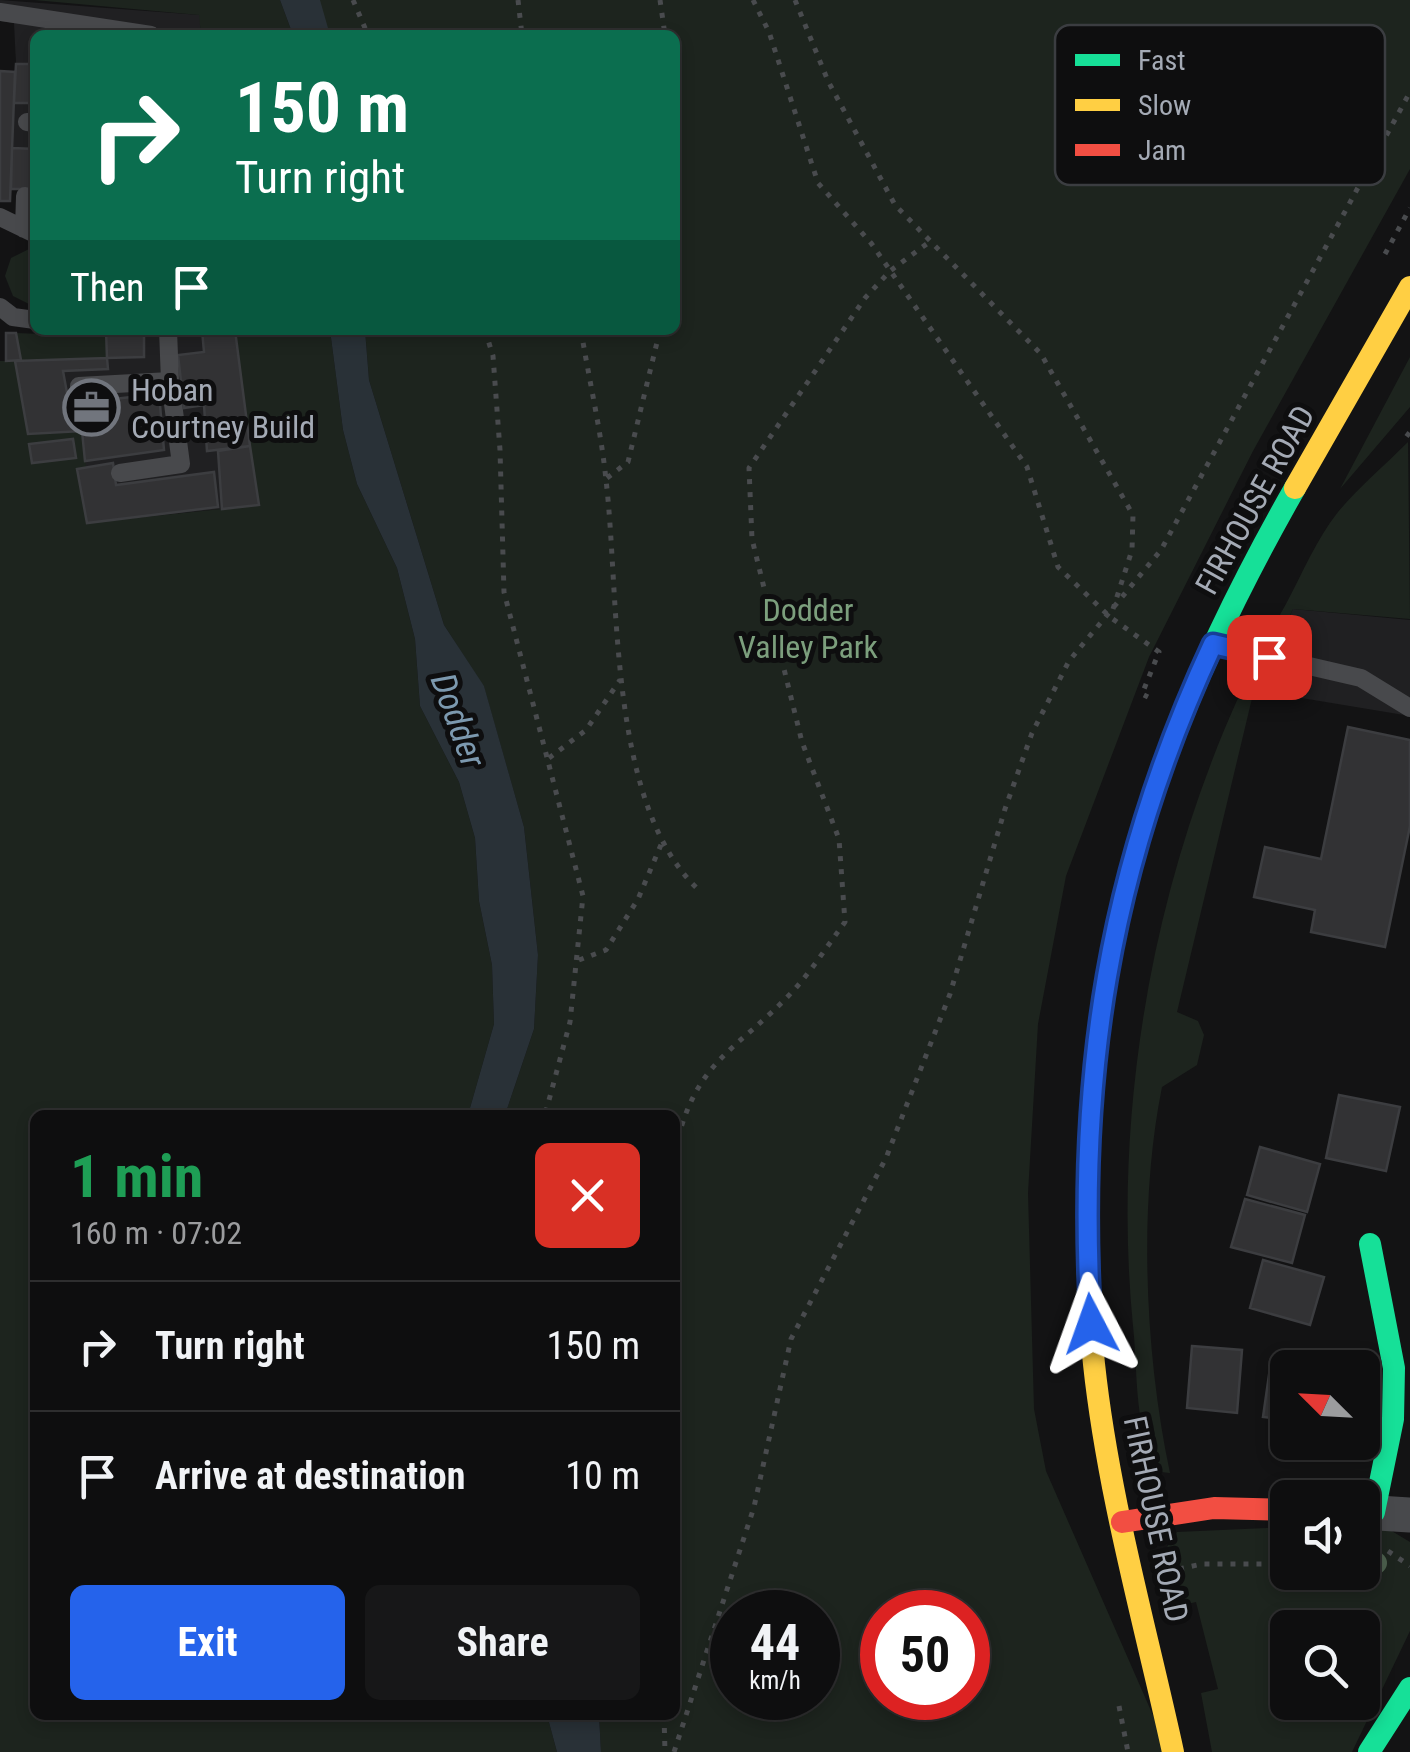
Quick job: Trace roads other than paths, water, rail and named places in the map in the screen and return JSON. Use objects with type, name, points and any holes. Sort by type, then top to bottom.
[{"type":"main road","name":"FIRHOUSE ROAD","points":[[1174,1752],[1122,1522],[1096,1382],[1087,1257],[1086,1141],[1094,1046],[1130,869],[1180,720],[1213,644],[1410,288]]},
{"type":"main road","points":[[1370,1244],[1394,1368],[1393,1419],[1377,1480]]},
{"type":"main road","points":[[1122,1522],[1214,1508],[1270,1510]]},
{"type":"main road","points":[[1368,1752],[1410,1688]]},
{"type":"street","points":[[1380,1513],[1410,1515]]},
{"type":"lane","points":[[0,12],[118,30]]},
{"type":"lane","points":[[25,196],[29,232]]},
{"type":"lane","points":[[0,217],[29,232]]},
{"type":"lane","points":[[0,307],[13,317],[30,319]]},
{"type":"lane","points":[[120,473],[181,464],[168,335]]},
{"type":"lane","points":[[79,386],[170,381]]},
{"type":"lane","points":[[1213,644],[1360,678],[1410,708]]},
{"type":"water","points":[[280,0],[320,0],[329,30],[291,30]]},
{"type":"water","name":"Dodder","points":[[331,335],[365,335],[369,380],[444,625],[484,686],[524,827],[538,955],[534,1029],[507,1110],[469,1110],[494,1024],[492,965],[479,901],[475,838],[459,782],[420,706],[415,639],[397,568],[357,484],[343,430]]},
{"type":"water","points":[[548,1720],[599,1720],[601,1752],[557,1752]]},
{"type":"place","name":"Hoban Courtney Build","points":[[92,408]]},
{"type":"park label","name":"Dodder Valley Park","points":[[808,628]]}]
